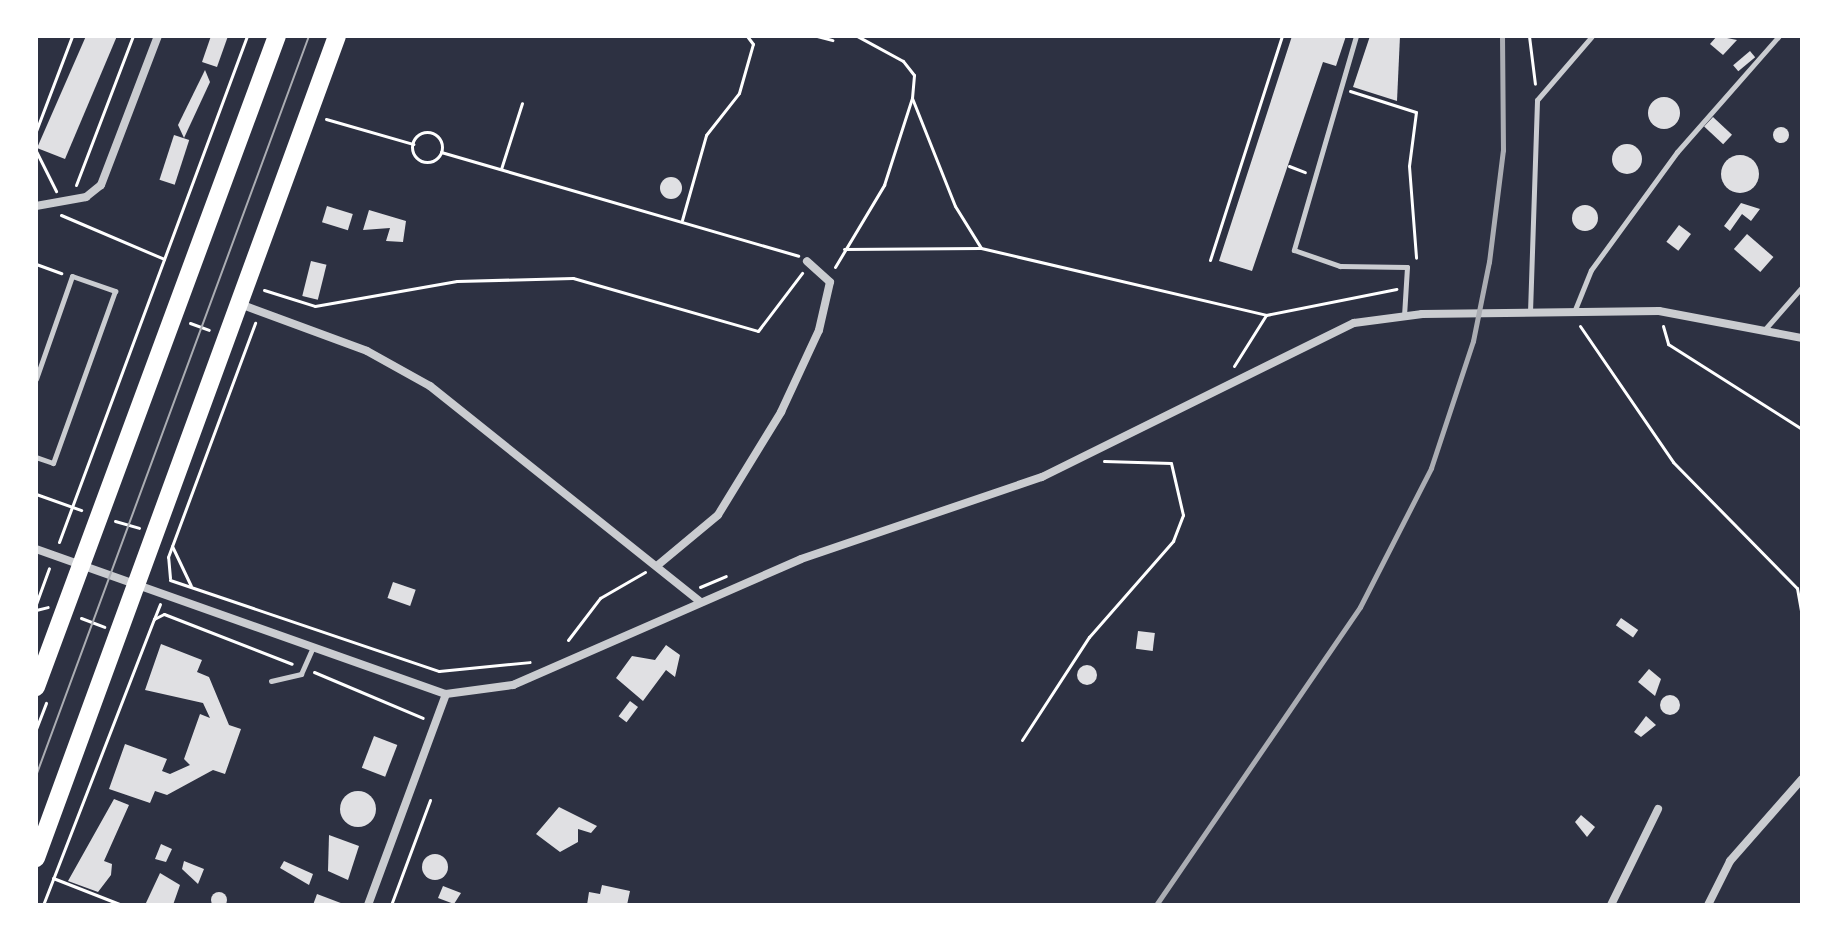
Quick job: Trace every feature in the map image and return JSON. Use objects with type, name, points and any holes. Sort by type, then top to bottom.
[{"type":"main road","points":[[36,687],[277,36]]},
{"type":"main road","points":[[36,858],[236,302],[337,36]]},
{"type":"street","points":[[36,206],[86,197],[101,185],[158,36]]},
{"type":"street","points":[[658,565],[718,515],[781,412],[819,330],[830,282],[810,263]]},
{"type":"street","points":[[236,302],[367,351],[430,386],[658,565],[699,601]]},
{"type":"street","points":[[36,549],[446,694],[513,685],[699,601],[1073,462],[1321,335],[1404,316],[1530,307],[1574,312],[1659,311],[1766,328],[1802,338]]},
{"type":"street","points":[[368,905],[446,694]]},
{"type":"street","points":[[1708,905],[1730,861],[1802,779]]},
{"type":"street","points":[[1611,905],[1658,809]]},
{"type":"lane","points":[[1356,36],[1293,240],[1299,257],[1340,266],[1403,265],[1407,295],[1404,316]]},
{"type":"lane","points":[[1530,307],[1537,100],[1592,36]]},
{"type":"lane","points":[[1574,312],[1591,270],[1677,152],[1779,36]]},
{"type":"lane","points":[[36,379],[72,276],[115,291],[53,463],[36,457]]},
{"type":"lane","points":[[1766,328],[1802,287]]},
{"type":"lane","points":[[271,681],[304,669],[312,649]]},
{"type":"path","points":[[36,131],[72,36]]},
{"type":"path","points":[[46,193],[78,184],[133,36]]},
{"type":"path","points":[[53,607],[36,607],[247,36]]},
{"type":"path","points":[[682,220],[706,135],[739,93],[753,44],[747,36]]},
{"type":"path","points":[[817,36],[832,40]]},
{"type":"path","points":[[830,282],[844,249],[884,185],[912,98],[914,75],[857,36]]},
{"type":"path","points":[[1210,260],[1282,36]]},
{"type":"path","points":[[1529,36],[1537,100]]},
{"type":"path","points":[[1351,92],[1416,112],[1409,166],[1416,262]]},
{"type":"path","points":[[912,98],[943,181],[981,248]]},
{"type":"path","points":[[501,169],[522,103]]},
{"type":"path","points":[[264,290],[315,306],[457,281],[573,278],[758,331],[810,263],[682,220],[441,152],[425,162],[413,144],[326,119]]},
{"type":"path","points":[[413,144],[433,134],[441,152]]},
{"type":"path","points":[[36,151],[56,191]]},
{"type":"path","points":[[1245,152],[1253,155]]},
{"type":"path","points":[[1289,166],[1313,174]]},
{"type":"path","points":[[48,217],[61,215],[164,259]]},
{"type":"path","points":[[844,249],[981,248],[1266,315],[1398,289],[1407,295]]},
{"type":"path","points":[[36,264],[72,276]]},
{"type":"path","points":[[146,307],[160,312]]},
{"type":"path","points":[[1659,311],[1668,344],[1802,429]]},
{"type":"path","points":[[1574,312],[1673,462],[1800,588],[1802,616]]},
{"type":"path","points":[[1232,370],[1266,315]]},
{"type":"path","points":[[182,320],[216,333]]},
{"type":"path","points":[[1022,740],[1089,637],[1173,541],[1183,515],[1181,489],[1164,459],[1073,462]]},
{"type":"path","points":[[36,494],[152,532]]},
{"type":"path","points":[[172,546],[197,607]]},
{"type":"path","points":[[568,640],[600,598],[658,565]]},
{"type":"path","points":[[717,580],[732,574]]},
{"type":"path","points":[[170,580],[439,671],[477,673],[538,660]]},
{"type":"path","points":[[43,905],[154,619],[164,614],[421,712],[421,728]]},
{"type":"path","points":[[78,616],[104,627]]},
{"type":"path","points":[[391,905],[430,800]]},
{"type":"path","points":[[53,878],[122,905]]},
{"type":"building","points":[[86,36],[117,36],[65,159],[37,148]]},
{"type":"building","points":[[211,36],[228,36],[217,67],[202,62]]},
{"type":"building","points":[[1292,36],[1346,36],[1336,66],[1323,62],[1252,271],[1219,261]]},
{"type":"building","points":[[1370,36],[1400,36],[1397,101],[1353,87]]},
{"type":"building","points":[[1717,36],[1737,40],[1723,55],[1710,44]]},
{"type":"building","points":[[1750,51],[1755,57],[1738,71],[1733,65]]},
{"type":"building","points":[[205,70],[210,82],[184,138],[178,125]]},
{"type":"building","points":[[1664,97],[1675,102],[1680,113],[1675,124],[1664,129],[1653,124],[1648,113],[1653,102]]},
{"type":"building","points":[[1713,117],[1732,135],[1723,144],[1704,127]]},
{"type":"building","points":[[1778,127],[1784,127],[1789,135],[1787,141],[1778,143],[1773,138],[1773,132]]},
{"type":"building","points":[[174,135],[189,140],[175,185],[159,180]]},
{"type":"building","points":[[1627,144],[1638,148],[1642,159],[1638,170],[1627,174],[1616,170],[1612,159],[1616,148]]},
{"type":"building","points":[[1740,155],[1753,161],[1759,174],[1753,187],[1740,193],[1727,187],[1721,174],[1727,161]]},
{"type":"building","points":[[667,177],[675,177],[682,188],[675,199],[667,199],[660,192],[660,184]]},
{"type":"building","points":[[1741,203],[1760,209],[1751,221],[1742,214],[1730,231],[1724,226]]},
{"type":"building","points":[[1585,205],[1594,209],[1598,218],[1594,227],[1585,231],[1576,227],[1572,218],[1576,209]]},
{"type":"building","points":[[327,206],[353,214],[348,230],[322,222]]},
{"type":"building","points":[[369,210],[406,221],[403,242],[386,241],[390,228],[363,230]]},
{"type":"building","points":[[1679,225],[1691,234],[1678,251],[1666,242]]},
{"type":"building","points":[[1747,234],[1773,257],[1760,272],[1734,249]]},
{"type":"building","points":[[311,261],[327,265],[318,300],[302,296]]},
{"type":"building","points":[[393,582],[416,590],[410,606],[387,598]]},
{"type":"building","points":[[1621,618],[1638,630],[1633,637],[1616,625]]},
{"type":"building","points":[[1138,631],[1155,633],[1153,651],[1136,649]]},
{"type":"building","points":[[161,644],[202,660],[197,672],[209,677],[229,725],[241,729],[225,774],[213,770],[167,795],[155,791],[150,803],[109,789],[125,744],[167,759],[162,771],[170,774],[190,765],[184,759],[200,714],[210,718],[203,703],[145,690]]},
{"type":"building","points":[[666,645],[680,655],[675,677],[666,670],[643,701],[616,678],[632,656],[655,660]]},
{"type":"building","points":[[1087,665],[1094,668],[1097,675],[1094,682],[1087,685],[1080,682],[1077,675],[1080,668]]},
{"type":"building","points":[[1649,669],[1661,679],[1655,696],[1638,682]]},
{"type":"building","points":[[1666,695],[1674,695],[1680,705],[1674,715],[1666,715],[1660,709],[1660,701]]},
{"type":"building","points":[[630,701],[638,707],[627,722],[619,716]]},
{"type":"building","points":[[1646,716],[1656,725],[1641,737],[1634,732]]},
{"type":"building","points":[[374,736],[397,745],[385,777],[362,768]]},
{"type":"building","points":[[358,791],[371,796],[376,809],[371,822],[358,827],[345,822],[340,809],[345,796]]},
{"type":"building","points":[[114,799],[129,805],[104,861],[112,864],[111,875],[98,892],[68,881]]},
{"type":"building","points":[[559,807],[597,826],[591,833],[578,829],[578,842],[560,852],[536,834]]},
{"type":"building","points":[[1581,815],[1595,827],[1587,837],[1575,822]]},
{"type":"building","points":[[329,835],[359,846],[348,880],[328,871]]},
{"type":"building","points":[[161,844],[172,849],[166,862],[155,859]]},
{"type":"building","points":[[435,854],[444,858],[448,867],[444,876],[435,880],[426,876],[422,867],[426,858]]},
{"type":"building","points":[[184,861],[204,869],[198,884],[182,869]]},
{"type":"building","points":[[284,861],[313,874],[309,885],[280,868]]},
{"type":"building","points":[[160,873],[180,885],[173,905],[145,905]]},
{"type":"building","points":[[602,885],[630,891],[627,905],[587,905],[589,892],[600,894]]},
{"type":"building","points":[[443,886],[461,893],[454,904],[438,898]]},
{"type":"building","points":[[219,892],[225,894],[225,906],[219,908],[213,906],[211,900],[213,894]]},
{"type":"building","points":[[317,894],[346,905],[313,905]]},
{"type":"tram line","points":[[36,776],[309,36]]},
{"type":"railway","points":[[1156,905],[1360,607],[1431,468],[1473,341],[1489,262],[1503,150],[1502,36]]}]
